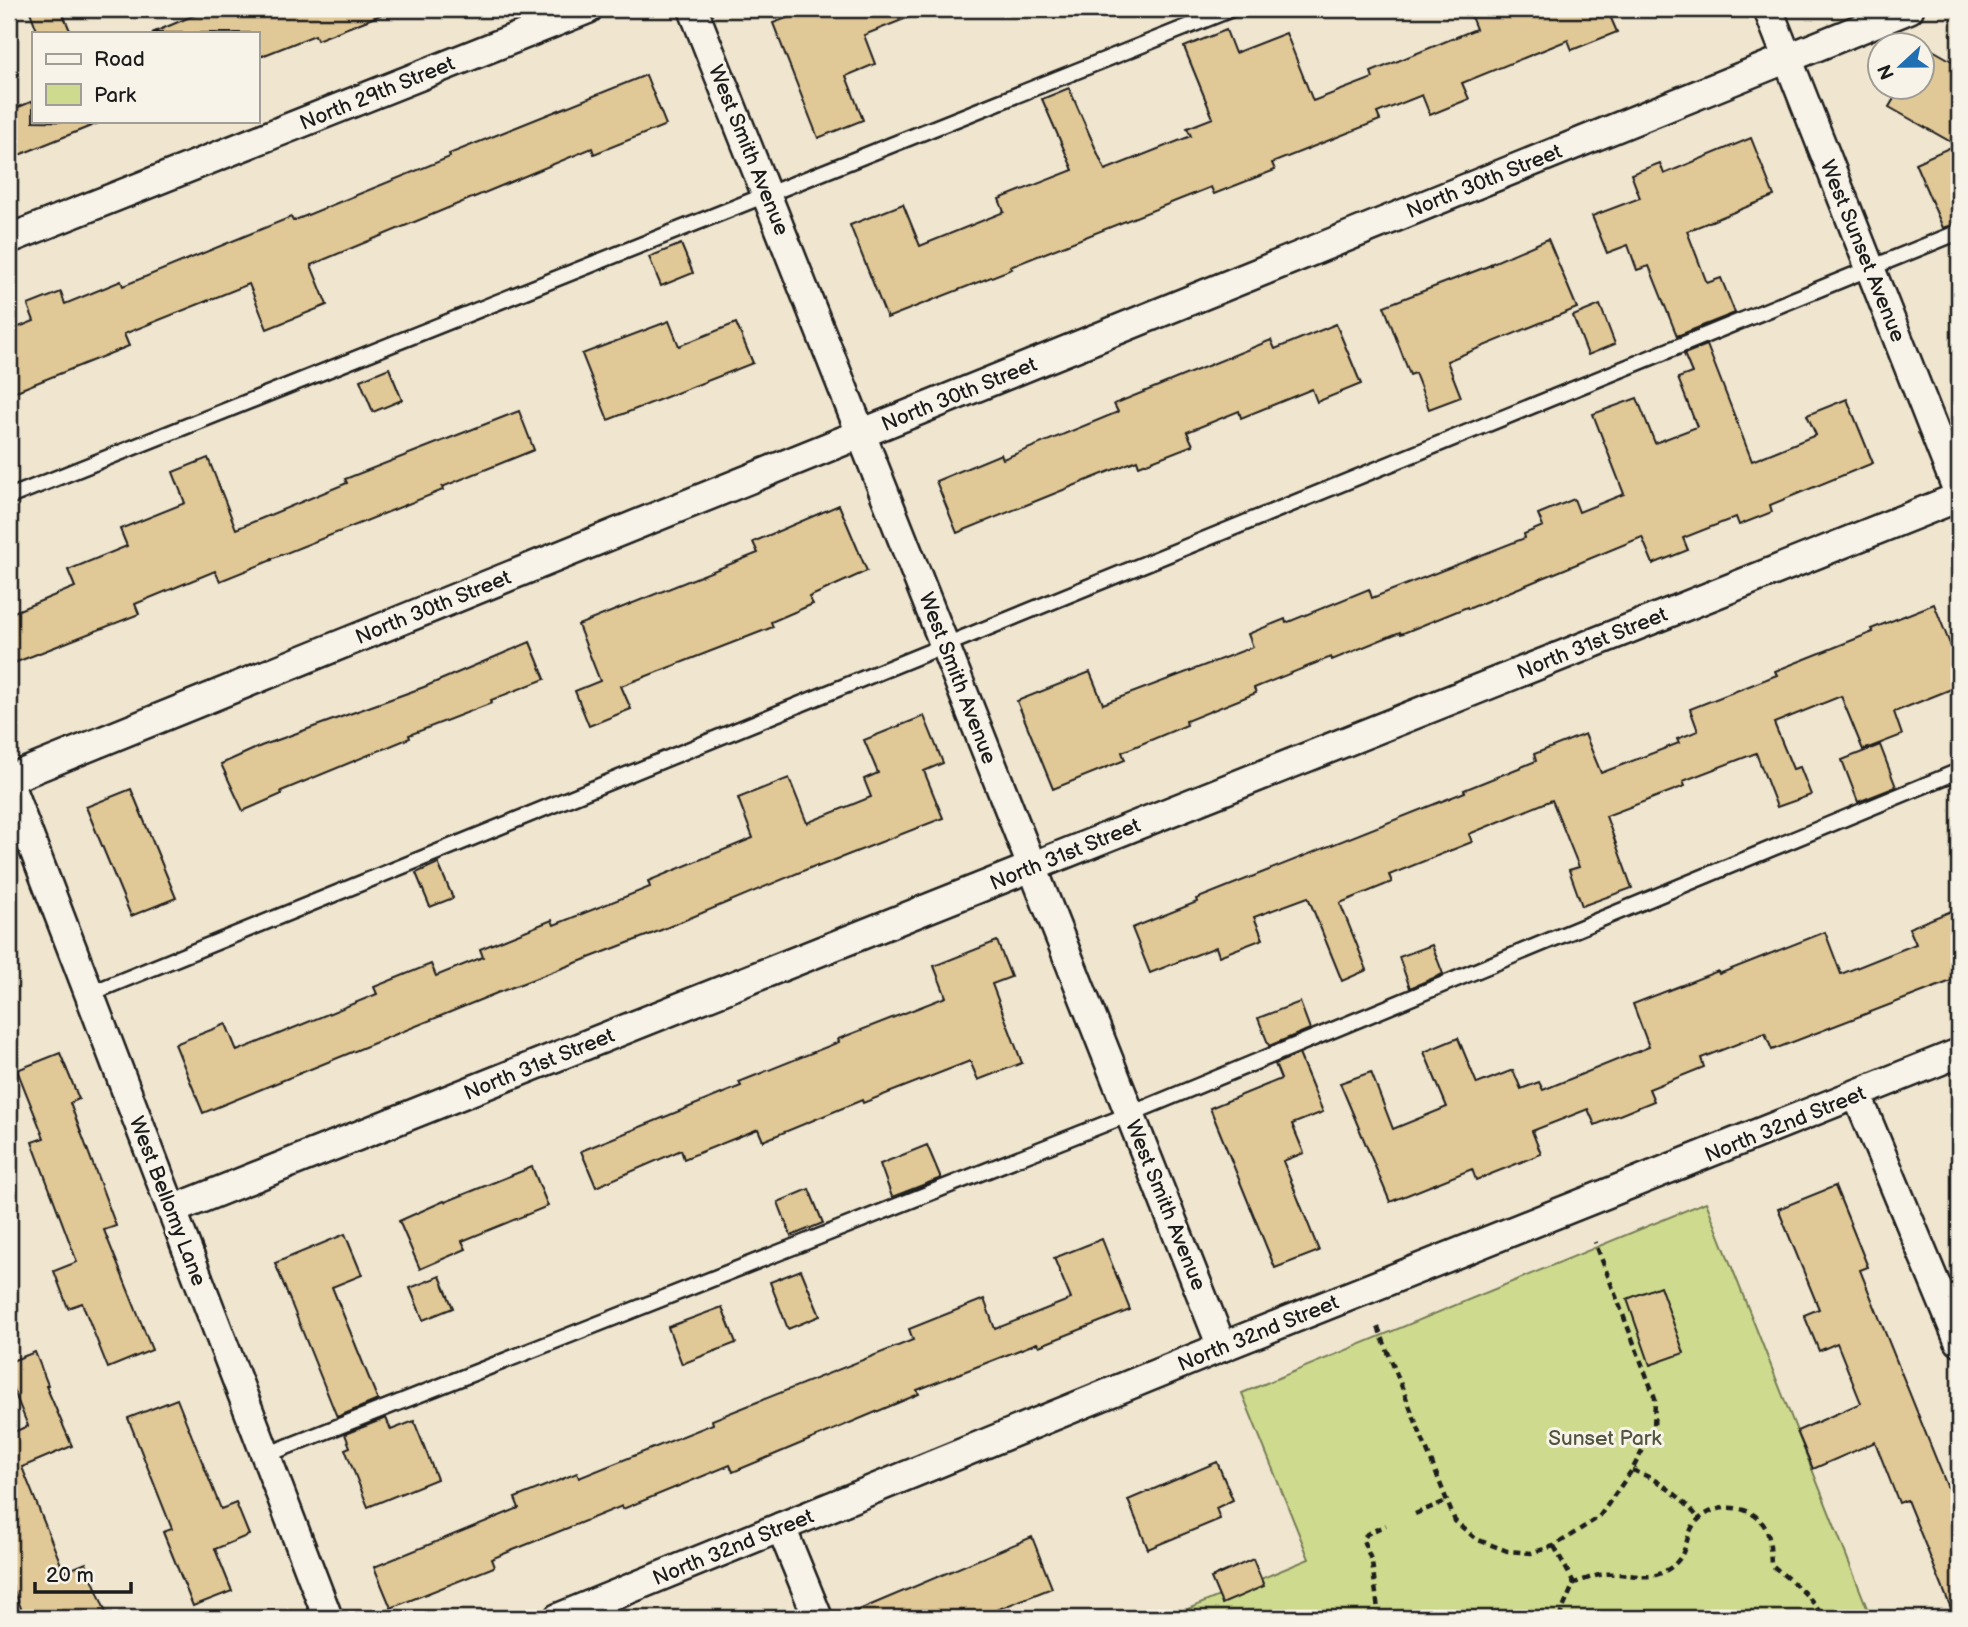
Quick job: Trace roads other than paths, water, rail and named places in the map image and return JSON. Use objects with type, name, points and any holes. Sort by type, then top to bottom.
[{"type":"street","name":"North 29th Street","points":[[9,239],[589,9]]},
{"type":"street","name":"West Smith Avenue","points":[[693,9],[1222,1347]]},
{"type":"street","name":"West Sunset Avenue","points":[[1768,9],[1959,495]]},
{"type":"street","name":"North 30th Street","points":[[9,782],[1909,9]]},
{"type":"street","name":"North 31st Street","points":[[172,1210],[1959,495]]},
{"type":"street","name":"West Bellomy Lane","points":[[9,782],[328,1618]]},
{"type":"street","name":"North 32nd Street","points":[[558,1618],[1222,1347],[1959,1054]]},
{"type":"street","points":[[1857,1096],[1959,1340]]},
{"type":"street","points":[[781,1527],[818,1618]]},
{"type":"lane","points":[[9,498],[1232,9]]},
{"type":"lane","points":[[89,994],[1959,232]]},
{"type":"lane","points":[[266,1455],[1130,1114],[1959,771]]},
{"type":"park label","name":"Sunset Park","points":[[1605,1438]]}]
